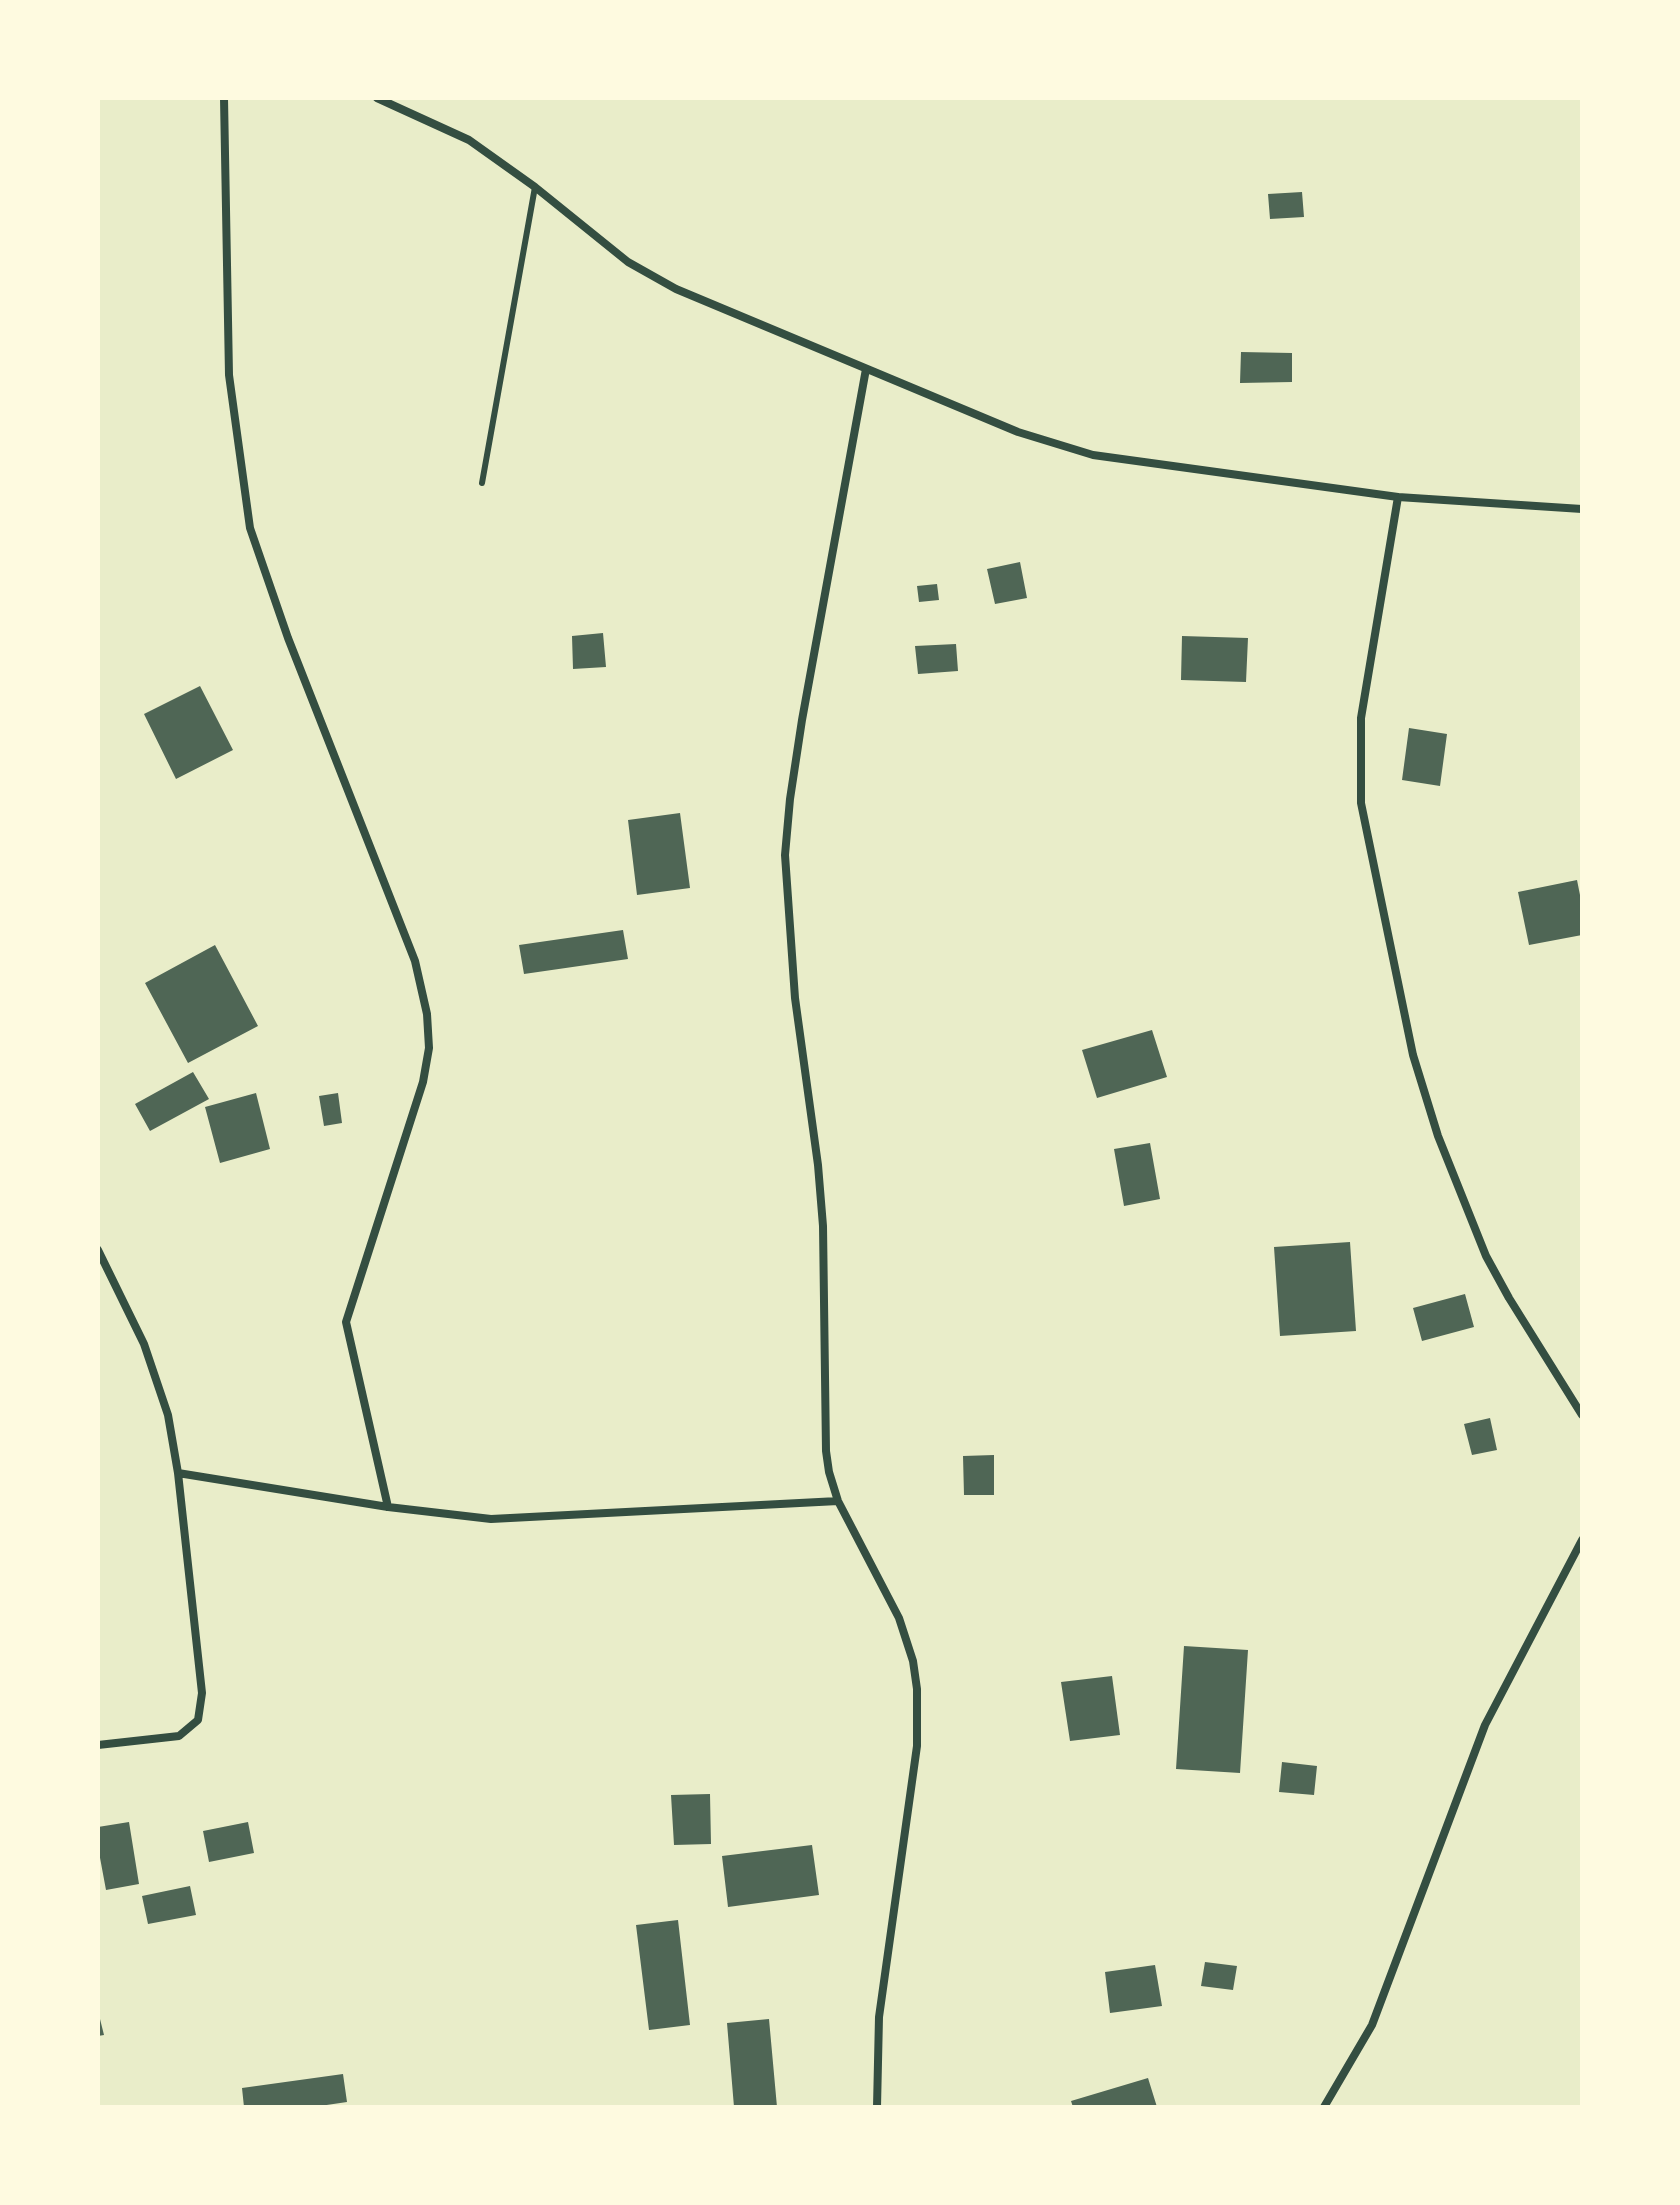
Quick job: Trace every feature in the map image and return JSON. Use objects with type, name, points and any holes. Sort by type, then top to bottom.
[{"type":"street","points":[[224,98],[229,375],[250,528],[288,638],[415,961],[427,1014],[429,1048],[423,1082],[346,1322],[388,1507]]},
{"type":"street","points":[[377,98],[469,140],[535,187],[628,262],[676,289],[1018,432],[1093,455],[1398,497],[1582,509]]},
{"type":"street","points":[[866,369],[802,720],[785,855],[795,998],[818,1165],[823,1226],[826,1451],[838,1501],[899,1618],[913,1661],[917,1689],[917,1746],[879,2017],[877,2107]]},
{"type":"street","points":[[1398,497],[1361,718],[1361,803],[1413,1055],[1438,1136],[1486,1256],[1582,1415]]},
{"type":"street","points":[[98,1250],[144,1344],[168,1415],[178,1473],[202,1693],[198,1720],[179,1736],[98,1745]]},
{"type":"street","points":[[178,1473],[388,1507],[491,1519],[838,1501]]},
{"type":"street","points":[[1324,2107],[1372,2025],[1485,1725],[1582,1540]]},
{"type":"lane","points":[[482,483],[535,187]]},
{"type":"building","points":[[1302,192],[1304,217],[1270,219],[1268,194]]},
{"type":"building","points":[[1241,352],[1292,353],[1292,382],[1240,383]]},
{"type":"building","points":[[1020,562],[1027,598],[995,604],[987,569]]},
{"type":"building","points":[[937,584],[939,600],[919,602],[917,586]]},
{"type":"building","points":[[603,633],[606,667],[573,669],[572,636]]},
{"type":"building","points":[[1182,636],[1248,638],[1246,682],[1181,680]]},
{"type":"building","points":[[956,644],[958,671],[918,674],[915,646]]},
{"type":"building","points":[[200,686],[233,750],[176,779],[144,714]]},
{"type":"building","points":[[1409,728],[1447,734],[1440,786],[1402,780]]},
{"type":"building","points":[[680,813],[690,888],[637,895],[628,820]]},
{"type":"building","points":[[1577,880],[1582,905],[1582,935],[1529,945],[1518,892]]},
{"type":"building","points":[[623,930],[628,959],[524,974],[519,945]]},
{"type":"building","points":[[215,945],[258,1026],[188,1063],[145,983]]},
{"type":"building","points":[[1152,1030],[1167,1077],[1097,1098],[1082,1050]]},
{"type":"building","points":[[193,1072],[209,1099],[150,1131],[135,1104]]},
{"type":"building","points":[[256,1093],[270,1149],[220,1163],[205,1107]]},
{"type":"building","points":[[338,1093],[342,1123],[324,1126],[319,1096]]},
{"type":"building","points":[[1150,1143],[1160,1199],[1124,1206],[1114,1149]]},
{"type":"building","points":[[1350,1242],[1356,1331],[1280,1336],[1274,1247]]},
{"type":"building","points":[[1465,1294],[1474,1327],[1422,1341],[1413,1308]]},
{"type":"building","points":[[1490,1418],[1497,1450],[1472,1455],[1464,1424]]},
{"type":"building","points":[[994,1455],[994,1495],[964,1495],[963,1456]]},
{"type":"building","points":[[1184,1646],[1248,1650],[1240,1773],[1176,1769]]},
{"type":"building","points":[[1112,1676],[1120,1735],[1070,1741],[1061,1682]]},
{"type":"building","points":[[1282,1762],[1317,1766],[1314,1795],[1279,1792]]},
{"type":"building","points":[[710,1794],[711,1844],[674,1845],[671,1795]]},
{"type":"building","points":[[129,1822],[139,1884],[106,1890],[98,1847],[98,1827]]},
{"type":"building","points":[[248,1822],[254,1853],[209,1862],[203,1831]]},
{"type":"building","points":[[812,1845],[819,1895],[728,1907],[722,1856]]},
{"type":"building","points":[[190,1886],[196,1915],[148,1924],[142,1896]]},
{"type":"building","points":[[678,1920],[690,2025],[649,2030],[636,1925]]},
{"type":"building","points":[[1205,1962],[1237,1966],[1233,1990],[1201,1986]]},
{"type":"building","points":[[1155,1965],[1162,2006],[1110,2013],[1105,1972]]},
{"type":"building","points":[[98,2011],[104,2035],[98,2036]]},
{"type":"building","points":[[769,2019],[777,2107],[734,2107],[727,2023]]},
{"type":"building","points":[[343,2074],[347,2102],[313,2107],[244,2107],[242,2088]]},
{"type":"building","points":[[1148,2078],[1157,2107],[1073,2107],[1071,2101]]}]
